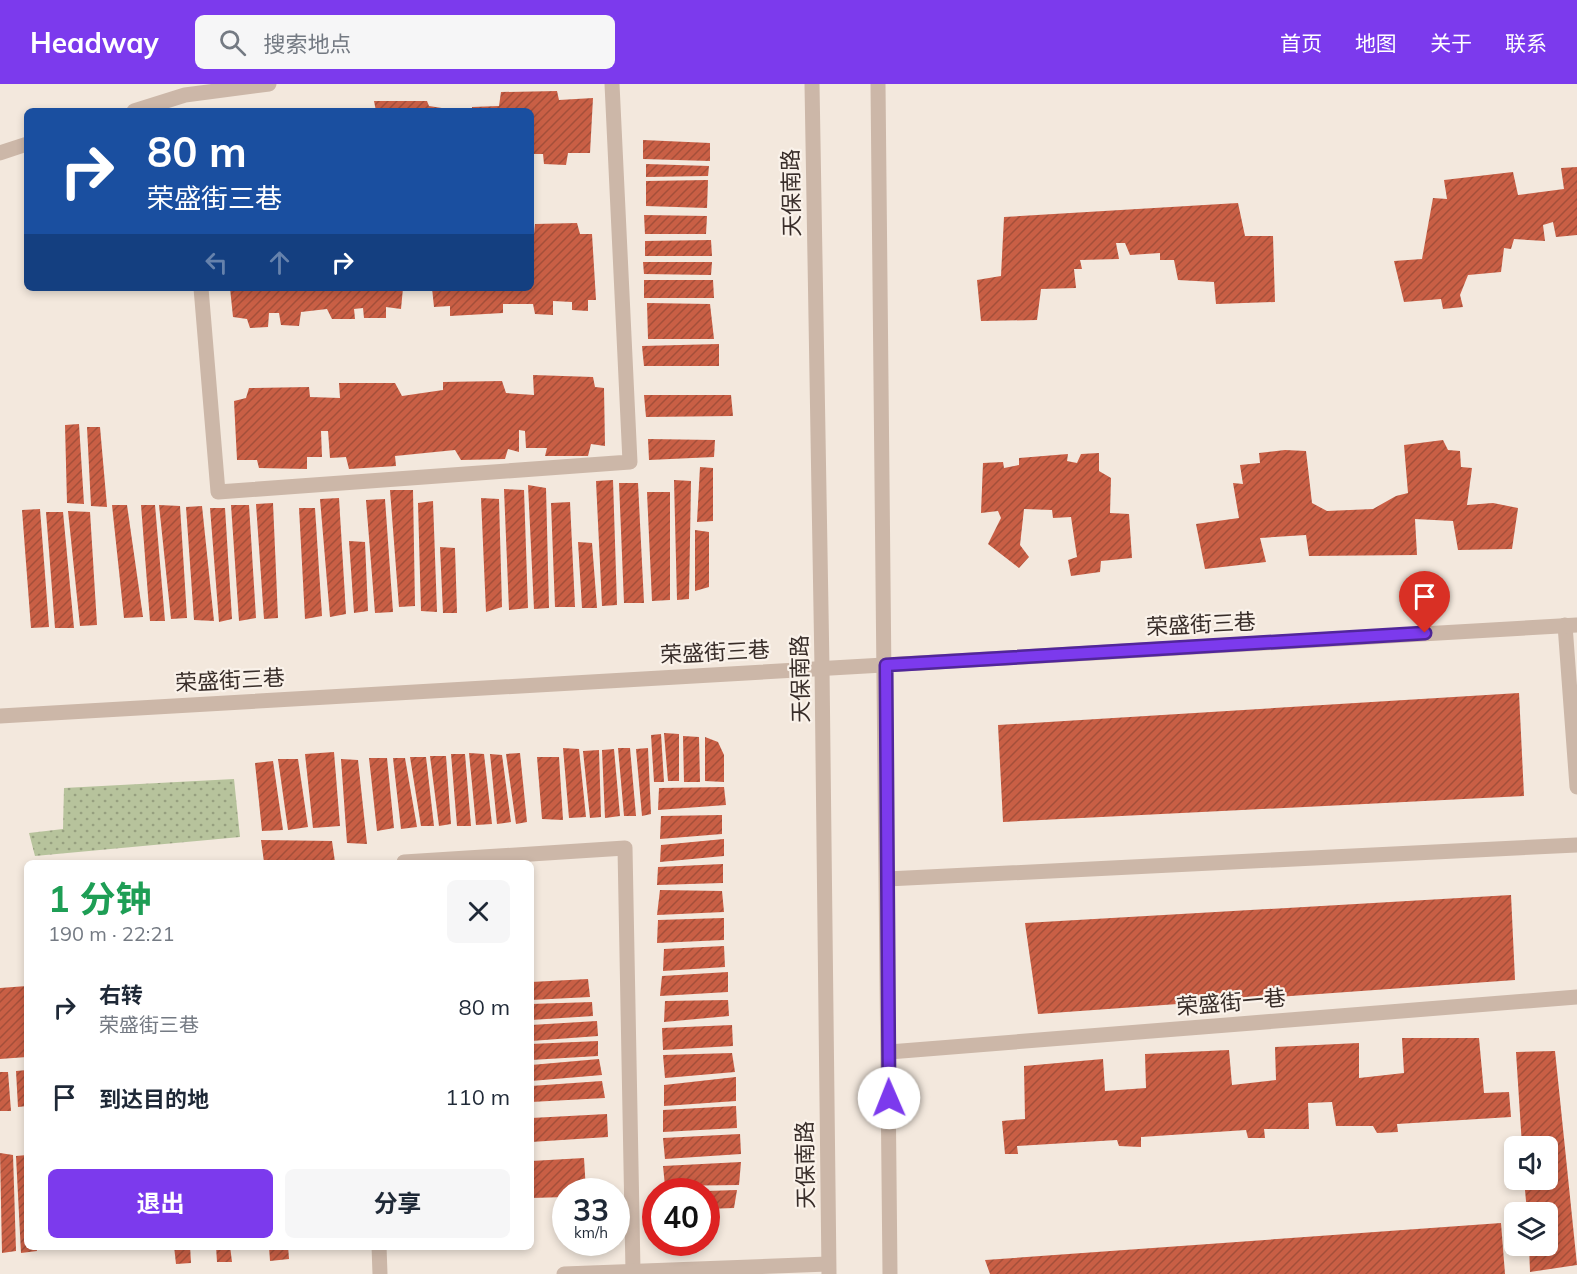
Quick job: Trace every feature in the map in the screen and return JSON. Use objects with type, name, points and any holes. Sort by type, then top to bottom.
[{"type":"street","points":[[144,108],[185,95],[269,84]]},
{"type":"street","points":[[201,291],[218,492],[630,462],[612,84]]},
{"type":"street","name":"天保南路","points":[[812,84],[829,1269]]},
{"type":"street","points":[[878,84],[886,665],[890,1274]]},
{"type":"street","points":[[185,95],[186,108]]},
{"type":"street","points":[[0,153],[24,145]]},
{"type":"street","points":[[1571,625],[1577,787]]},
{"type":"street","name":"荣盛街三巷","points":[[0,716],[1571,625]]},
{"type":"street","points":[[887,879],[1577,845]]},
{"type":"street","points":[[436,860],[625,848],[633,1271]]},
{"type":"street","name":"荣盛街一巷","points":[[889,1052],[1577,997]]},
{"type":"street","points":[[379,1250],[380,1274]]},
{"type":"street","points":[[564,1274],[829,1269]]},
{"type":"green space","points":[[234,779],[240,837],[35,856],[29,833],[63,829],[64,788]]},
{"type":"building","points":[[557,91],[559,100],[593,98],[590,153],[568,153],[566,165],[544,164],[543,154],[534,154],[534,108],[472,108],[499,106],[501,92]]},
{"type":"building","points":[[374,101],[427,101],[429,106],[442,108],[375,108]]},
{"type":"building","points":[[643,140],[710,143],[710,161],[643,159]]},
{"type":"building","points":[[646,164],[709,166],[708,176],[646,177]]},
{"type":"building","points":[[1577,167],[1577,235],[1556,237],[1553,222],[1543,225],[1545,241],[1514,239],[1511,249],[1504,248],[1501,272],[1468,275],[1460,295],[1463,307],[1443,309],[1441,299],[1404,302],[1394,261],[1422,259],[1433,198],[1447,199],[1444,180],[1513,172],[1518,195],[1564,189],[1561,168]]},
{"type":"building","points":[[708,180],[707,208],[646,206],[646,181]]},
{"type":"building","points":[[1238,203],[1245,236],[1273,236],[1275,302],[1216,304],[1214,282],[1178,280],[1174,260],[1160,260],[1160,253],[1130,255],[1125,243],[1116,243],[1119,259],[1080,260],[1082,269],[1074,269],[1076,288],[1041,289],[1037,320],[981,321],[977,280],[1001,276],[1004,217]]},
{"type":"building","points":[[644,215],[707,216],[706,234],[645,234]]},
{"type":"building","points":[[577,223],[580,234],[592,234],[596,300],[588,300],[588,311],[572,310],[572,302],[553,301],[553,315],[535,314],[533,304],[503,304],[503,313],[450,316],[450,306],[434,307],[432,291],[534,291],[535,224]]},
{"type":"building","points":[[711,240],[712,256],[645,256],[645,241]]},
{"type":"building","points":[[643,262],[712,262],[711,275],[644,274]]},
{"type":"building","points":[[644,280],[713,280],[714,298],[644,298]]},
{"type":"building","points":[[230,291],[403,291],[401,309],[386,307],[386,318],[364,318],[363,308],[354,309],[355,319],[332,319],[327,309],[301,312],[299,326],[281,325],[279,313],[269,313],[268,327],[250,328],[247,319],[233,317]]},
{"type":"building","points":[[647,303],[710,304],[714,339],[648,339]]},
{"type":"building","points":[[719,344],[719,366],[644,366],[642,346]]},
{"type":"building","points":[[533,375],[593,377],[595,387],[604,388],[605,446],[591,444],[588,456],[545,456],[547,448],[526,448],[525,431],[519,430],[519,452],[508,449],[505,459],[461,460],[455,450],[395,456],[396,466],[349,469],[346,457],[330,458],[328,431],[321,431],[322,457],[307,457],[307,469],[259,468],[257,460],[237,460],[234,401],[246,398],[249,388],[309,387],[310,397],[340,398],[339,383],[395,383],[402,396],[443,390],[443,382],[502,381],[506,393],[534,395]]},
{"type":"building","points":[[644,395],[731,395],[733,416],[646,417]]},
{"type":"building","points":[[79,424],[84,504],[67,503],[65,425]]},
{"type":"building","points":[[87,427],[100,427],[107,507],[91,506]]},
{"type":"building","points":[[648,439],[715,440],[714,457],[649,460]]},
{"type":"building","points":[[1443,440],[1448,450],[1460,451],[1461,467],[1472,468],[1467,505],[1493,503],[1518,508],[1512,549],[1458,550],[1453,521],[1415,519],[1417,555],[1309,556],[1306,535],[1260,538],[1266,562],[1205,569],[1196,524],[1239,518],[1233,483],[1243,484],[1240,465],[1260,463],[1259,453],[1285,450],[1306,451],[1312,503],[1327,511],[1373,509],[1396,496],[1408,493],[1404,445]]},
{"type":"building","points":[[1099,453],[1099,471],[1111,478],[1110,513],[1129,514],[1132,558],[1101,561],[1100,572],[1071,576],[1068,560],[1077,557],[1071,517],[1053,518],[1052,510],[1024,509],[1020,545],[1029,557],[1019,568],[988,544],[1001,518],[998,511],[981,513],[983,463],[1003,462],[1004,468],[1019,465],[1019,458],[1068,454],[1067,461],[1077,463],[1081,454]]},
{"type":"building","points":[[700,467],[713,468],[713,521],[697,522]]},
{"type":"building","points":[[613,480],[617,605],[602,606],[596,481]]},
{"type":"building","points":[[674,480],[691,481],[689,599],[677,600]]},
{"type":"building","points":[[619,483],[638,483],[644,603],[624,603]]},
{"type":"building","points":[[528,485],[546,488],[549,608],[534,609]]},
{"type":"building","points":[[504,489],[524,490],[528,608],[509,610]]},
{"type":"building","points":[[390,490],[413,490],[415,606],[399,607]]},
{"type":"building","points":[[647,492],[670,492],[670,600],[652,601]]},
{"type":"building","points":[[339,498],[346,614],[330,617],[320,499]]},
{"type":"building","points":[[481,498],[499,499],[502,607],[486,612]]},
{"type":"building","points":[[385,499],[393,612],[375,613],[366,500]]},
{"type":"building","points":[[433,501],[437,612],[421,611],[418,503]]},
{"type":"building","points":[[570,502],[575,607],[555,607],[551,503]]},
{"type":"building","points":[[273,503],[278,618],[264,619],[256,504]]},
{"type":"building","points":[[112,505],[127,505],[143,617],[124,618]]},
{"type":"building","points":[[141,505],[155,505],[165,621],[150,621]]},
{"type":"building","points":[[159,505],[180,506],[187,618],[171,619]]},
{"type":"building","points":[[231,505],[249,505],[256,618],[239,621]]},
{"type":"building","points":[[202,506],[214,621],[194,620],[186,507]]},
{"type":"building","points":[[210,508],[225,508],[232,619],[219,622]]},
{"type":"building","points":[[299,508],[315,508],[322,616],[305,619]]},
{"type":"building","points":[[40,509],[49,627],[31,628],[22,510]]},
{"type":"building","points":[[68,511],[90,512],[97,625],[80,626]]},
{"type":"building","points":[[46,512],[63,512],[74,628],[55,628]]},
{"type":"building","points":[[695,530],[709,532],[709,587],[695,591]]},
{"type":"building","points":[[349,541],[365,542],[368,611],[354,613]]},
{"type":"building","points":[[578,542],[592,543],[597,608],[582,608]]},
{"type":"building","points":[[440,547],[455,548],[457,613],[443,613]]},
{"type":"building","points":[[1519,693],[1524,796],[1003,822],[998,725]]},
{"type":"building","points":[[664,733],[679,734],[679,781],[668,781]]},
{"type":"building","points":[[661,734],[664,782],[654,782],[651,735]]},
{"type":"building","points":[[683,736],[699,737],[700,782],[684,782]]},
{"type":"building","points":[[705,737],[718,742],[724,755],[724,782],[705,781]]},
{"type":"building","points":[[563,748],[579,749],[586,817],[569,818]]},
{"type":"building","points":[[618,748],[630,748],[636,816],[624,816]]},
{"type":"building","points":[[648,748],[651,814],[642,816],[636,749]]},
{"type":"building","points":[[614,749],[620,816],[605,818],[602,750]]},
{"type":"building","points":[[599,750],[601,817],[590,818],[583,751]]},
{"type":"building","points":[[334,752],[340,826],[313,828],[305,754]]},
{"type":"building","points":[[469,753],[484,754],[492,824],[476,825]]},
{"type":"building","points":[[520,753],[527,822],[516,824],[506,754]]},
{"type":"building","points":[[451,754],[465,754],[471,826],[457,826]]},
{"type":"building","points":[[490,754],[502,755],[511,822],[497,824]]},
{"type":"building","points":[[430,756],[446,756],[451,824],[439,826]]},
{"type":"building","points":[[410,757],[426,757],[434,826],[421,826]]},
{"type":"building","points":[[537,757],[559,757],[563,820],[542,819]]},
{"type":"building","points":[[369,758],[387,758],[394,828],[377,831]]},
{"type":"building","points":[[393,758],[405,758],[417,827],[401,829]]},
{"type":"building","points":[[278,759],[298,759],[308,827],[288,830]]},
{"type":"building","points":[[341,759],[358,760],[367,844],[347,843]]},
{"type":"building","points":[[273,761],[283,830],[262,831],[255,763]]},
{"type":"building","points":[[724,787],[726,805],[658,810],[659,788]]},
{"type":"building","points":[[722,815],[722,834],[660,839],[661,816]]},
{"type":"building","points":[[724,839],[724,856],[660,862],[661,845]]},
{"type":"building","points":[[261,840],[332,841],[335,860],[264,860]]},
{"type":"building","points":[[723,864],[723,883],[657,885],[658,867]]},
{"type":"building","points":[[660,890],[722,891],[724,912],[657,915]]},
{"type":"building","points":[[1511,895],[1515,980],[1038,1014],[1025,923]]},
{"type":"building","points":[[724,918],[724,940],[657,943],[658,920]]},
{"type":"building","points":[[724,946],[725,967],[663,971],[664,949]]},
{"type":"building","points":[[728,972],[728,992],[660,996],[662,976]]},
{"type":"building","points":[[588,979],[590,997],[534,1000],[534,982]]},
{"type":"building","points":[[24,986],[24,1057],[0,1059],[0,988]]},
{"type":"building","points":[[728,1000],[729,1016],[664,1022],[665,1001]]},
{"type":"building","points":[[592,1002],[593,1016],[534,1020],[534,1004]]},
{"type":"building","points":[[597,1021],[598,1036],[534,1041],[534,1025]]},
{"type":"building","points":[[732,1025],[733,1046],[663,1050],[662,1028]]},
{"type":"building","points":[[1402,1038],[1479,1038],[1484,1093],[1509,1092],[1511,1117],[1397,1124],[1398,1132],[1377,1133],[1373,1126],[1336,1126],[1332,1102],[1308,1103],[1309,1129],[1264,1129],[1265,1138],[1248,1138],[1246,1130],[1141,1137],[1141,1147],[1119,1146],[1117,1140],[1017,1146],[1018,1154],[1005,1154],[1002,1121],[1025,1119],[1024,1066],[1103,1059],[1105,1091],[1146,1088],[1145,1054],[1229,1050],[1232,1085],[1276,1080],[1275,1047],[1359,1043],[1359,1078],[1404,1073]]},
{"type":"building","points":[[598,1041],[598,1056],[534,1060],[534,1044]]},
{"type":"building","points":[[1555,1051],[1577,1265],[1530,1272],[1529,1256],[1558,1256],[1558,1202],[1526,1202],[1525,1190],[1558,1190],[1558,1136],[1521,1136],[1516,1052]]},
{"type":"building","points":[[732,1053],[735,1072],[665,1078],[663,1055]]},
{"type":"building","points":[[599,1059],[602,1075],[534,1081],[534,1065]]},
{"type":"building","points":[[24,1070],[24,1106],[18,1107],[16,1071]]},
{"type":"building","points":[[0,1072],[8,1072],[11,1111],[0,1111]]},
{"type":"building","points":[[736,1077],[736,1101],[664,1106],[664,1085]]},
{"type":"building","points":[[602,1081],[605,1098],[534,1102],[534,1086]]},
{"type":"building","points":[[736,1106],[737,1128],[663,1132],[663,1110]]},
{"type":"building","points":[[607,1114],[608,1137],[534,1142],[534,1118]]},
{"type":"building","points":[[740,1134],[741,1154],[665,1159],[663,1138]]},
{"type":"building","points":[[0,1153],[13,1155],[16,1251],[2,1253]]},
{"type":"building","points":[[24,1155],[24,1250],[37,1251],[21,1253],[16,1156]]},
{"type":"building","points":[[584,1158],[585,1178],[552,1178],[552,1197],[534,1198],[534,1161]]},
{"type":"building","points":[[741,1162],[739,1185],[720,1185],[720,1178],[664,1178],[663,1166]]},
{"type":"building","points":[[737,1190],[734,1208],[720,1208],[720,1191]]},
{"type":"building","points":[[1501,1223],[1505,1274],[990,1274],[985,1260]]},
{"type":"building","points":[[174,1250],[190,1250],[191,1263],[176,1264]]},
{"type":"building","points":[[216,1250],[230,1250],[232,1262],[217,1262]]},
{"type":"building","points":[[269,1250],[288,1250],[289,1259],[270,1261]]},
{"type":"route","points":[[889,1098],[886,665],[1425,633]]}]
